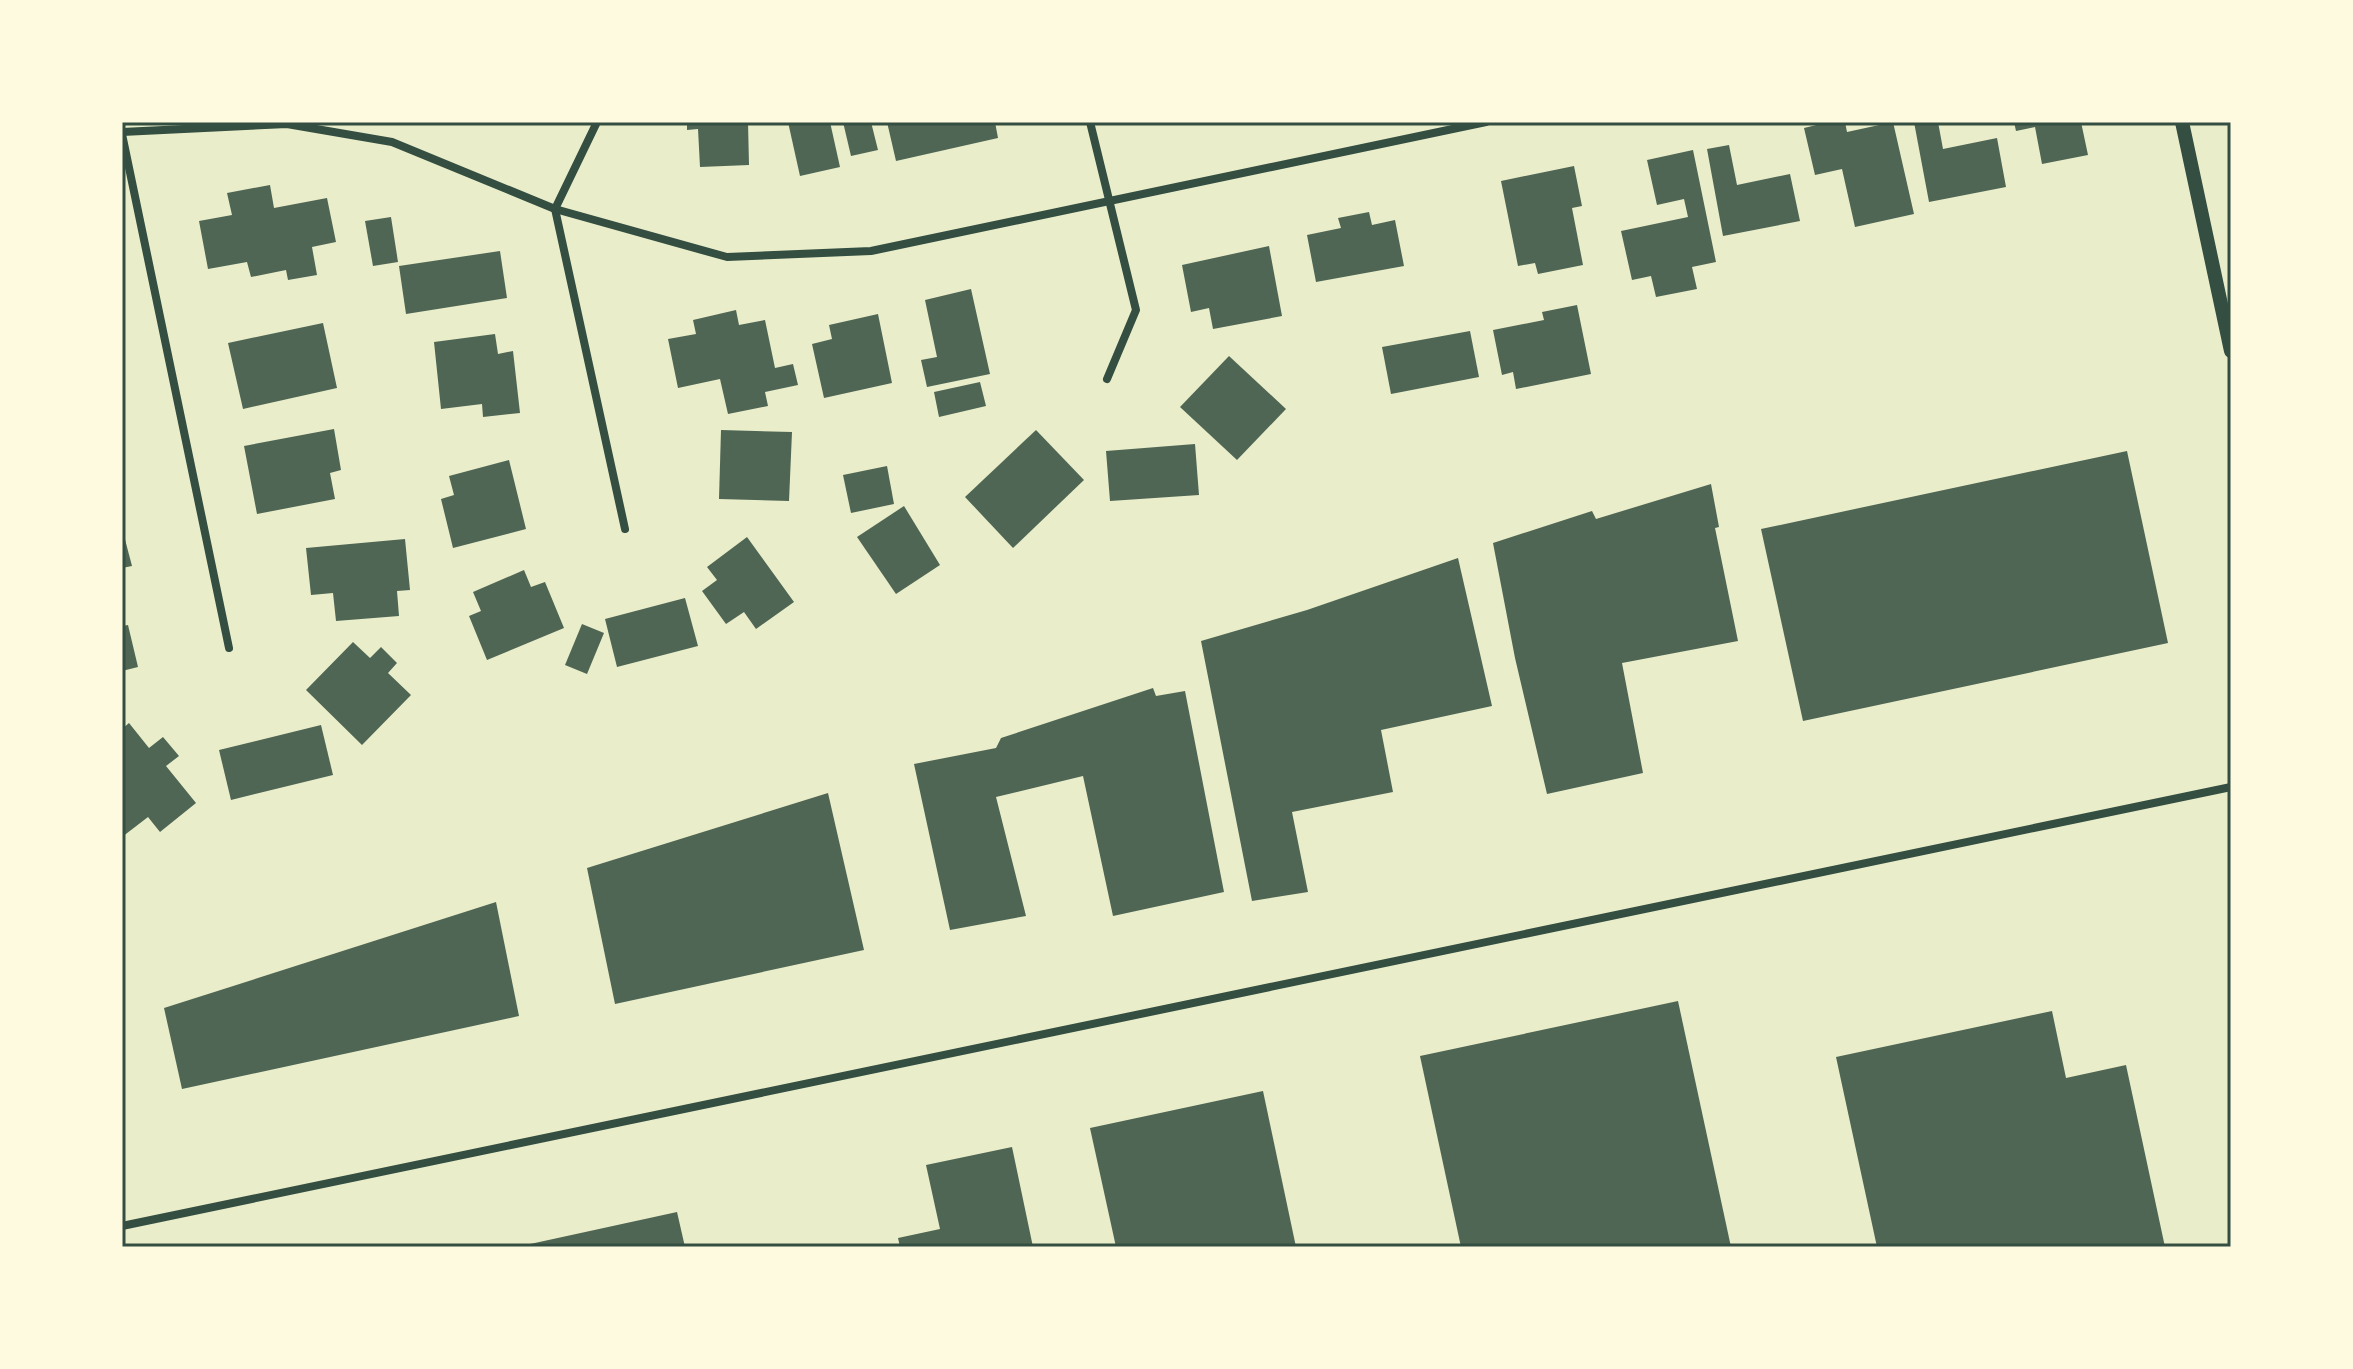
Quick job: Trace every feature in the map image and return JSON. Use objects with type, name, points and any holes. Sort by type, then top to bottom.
[{"type":"street","points":[[597,122],[555,209],[625,529]]},
{"type":"street","points":[[1090,122],[1136,310],[1107,379]]},
{"type":"street","points":[[229,648],[122,133],[287,124],[392,142],[555,209],[727,257],[871,251],[1486,122]]},
{"type":"street","points":[[2182,122],[2231,351]]},
{"type":"street","points":[[122,1226],[2231,787]]},
{"type":"building","points":[[687,122],[748,122],[749,165],[700,167],[698,129],[687,130]]},
{"type":"building","points":[[788,122],[830,122],[840,167],[800,176]]},
{"type":"building","points":[[843,122],[871,122],[878,150],[851,156]]},
{"type":"building","points":[[887,122],[995,122],[998,138],[896,161]]},
{"type":"building","points":[[1845,122],[1847,132],[1893,122],[1914,214],[1855,227],[1842,169],[1815,175],[1804,128]]},
{"type":"building","points":[[1914,122],[1938,122],[1943,149],[1997,138],[2006,187],[1929,202]]},
{"type":"building","points":[[2014,122],[2081,122],[2088,155],[2042,164],[2035,127],[2016,131]]},
{"type":"building","points":[[1729,145],[1737,185],[1790,174],[1800,221],[1723,236],[1707,149]]},
{"type":"building","points":[[1693,150],[1716,262],[1692,267],[1697,289],[1656,297],[1651,276],[1632,280],[1621,231],[1688,217],[1684,199],[1657,205],[1647,160]]},
{"type":"building","points":[[1574,166],[1582,206],[1572,208],[1583,265],[1538,274],[1535,263],[1518,266],[1501,181]]},
{"type":"building","points":[[270,185],[274,208],[327,198],[336,242],[312,247],[317,275],[288,280],[286,270],[251,277],[247,262],[208,269],[199,221],[232,215],[227,193]]},
{"type":"building","points":[[1369,212],[1372,225],[1395,220],[1404,266],[1316,282],[1307,235],[1341,228],[1338,218]]},
{"type":"building","points":[[391,217],[398,262],[373,266],[365,221]]},
{"type":"building","points":[[1269,246],[1282,316],[1213,329],[1209,308],[1191,312],[1182,265]]},
{"type":"building","points":[[500,251],[507,298],[406,314],[399,266]]},
{"type":"building","points":[[971,289],[990,374],[927,387],[921,360],[937,357],[925,300]]},
{"type":"building","points":[[1577,305],[1591,374],[1516,389],[1513,372],[1502,375],[1493,330],[1544,320],[1542,312]]},
{"type":"building","points":[[736,310],[739,325],[765,320],[775,368],[793,364],[798,385],[765,392],[768,406],[728,414],[720,379],[678,388],[668,339],[696,334],[693,320]]},
{"type":"building","points":[[878,314],[892,383],[824,398],[812,344],[832,339],[829,325]]},
{"type":"building","points":[[323,323],[337,388],[243,409],[228,343]]},
{"type":"building","points":[[1470,331],[1479,377],[1391,394],[1382,347]]},
{"type":"building","points":[[495,334],[498,354],[513,351],[520,413],[483,417],[482,404],[441,409],[434,342]]},
{"type":"building","points":[[1229,356],[1286,409],[1237,460],[1180,407]]},
{"type":"building","points":[[980,382],[986,406],[939,417],[934,392]]},
{"type":"building","points":[[334,429],[341,470],[330,473],[335,499],[257,514],[244,446]]},
{"type":"building","points":[[721,430],[792,432],[789,501],[719,499]]},
{"type":"building","points":[[1036,430],[1084,480],[1013,548],[965,497]]},
{"type":"building","points":[[1195,444],[1199,495],[1110,501],[1106,451]]},
{"type":"building","points":[[2127,451],[2168,643],[1803,721],[1761,529]]},
{"type":"building","points":[[509,460],[526,529],[453,548],[441,499],[454,495],[449,476]]},
{"type":"building","points":[[887,466],[894,504],[851,513],[843,475]]},
{"type":"building","points":[[1711,484],[1719,527],[1715,528],[1738,641],[1622,663],[1643,773],[1547,794],[1515,658],[1493,543],[1592,511],[1596,519]]},
{"type":"building","points":[[904,506],[940,565],[896,594],[857,537]]},
{"type":"building","points":[[122,528],[132,566],[122,568]]},
{"type":"building","points":[[747,537],[794,602],[756,629],[744,612],[726,624],[702,591],[717,580],[707,567]]},
{"type":"building","points":[[405,539],[410,590],[397,591],[399,616],[336,621],[333,593],[311,595],[306,548]]},
{"type":"building","points":[[1458,558],[1492,706],[1381,730],[1393,792],[1292,812],[1308,892],[1252,901],[1201,641],[1307,610]]},
{"type":"building","points":[[524,570],[531,587],[545,582],[564,628],[487,660],[469,616],[481,611],[473,592]]},
{"type":"building","points":[[685,598],[698,646],[617,667],[605,619]]},
{"type":"building","points":[[582,624],[604,633],[587,674],[565,665]]},
{"type":"building","points":[[128,625],[138,667],[122,671],[122,626]]},
{"type":"building","points":[[353,642],[370,658],[381,647],[397,663],[388,673],[411,695],[362,745],[306,690]]},
{"type":"building","points":[[1153,688],[1156,696],[1185,691],[1224,892],[1113,916],[1083,776],[996,797],[1026,916],[950,930],[914,764],[996,748],[1001,738]]},
{"type":"building","points":[[129,723],[149,748],[163,737],[179,756],[166,766],[196,803],[160,832],[148,817],[122,837],[122,729]]},
{"type":"building","points":[[321,725],[333,775],[231,800],[219,750]]},
{"type":"building","points":[[828,793],[864,950],[615,1004],[587,868]]},
{"type":"building","points":[[496,902],[519,1016],[182,1089],[164,1008]]},
{"type":"building","points":[[1678,1001],[1731,1247],[1461,1247],[1420,1056]]},
{"type":"building","points":[[2052,1011],[2066,1078],[2126,1065],[2165,1247],[1877,1247],[1836,1057]]},
{"type":"building","points":[[1263,1091],[1296,1247],[1116,1247],[1090,1128]]},
{"type":"building","points":[[1012,1147],[1033,1247],[900,1247],[898,1238],[940,1229],[926,1165]]},
{"type":"building","points":[[677,1212],[685,1247],[521,1247],[521,1246]]}]
